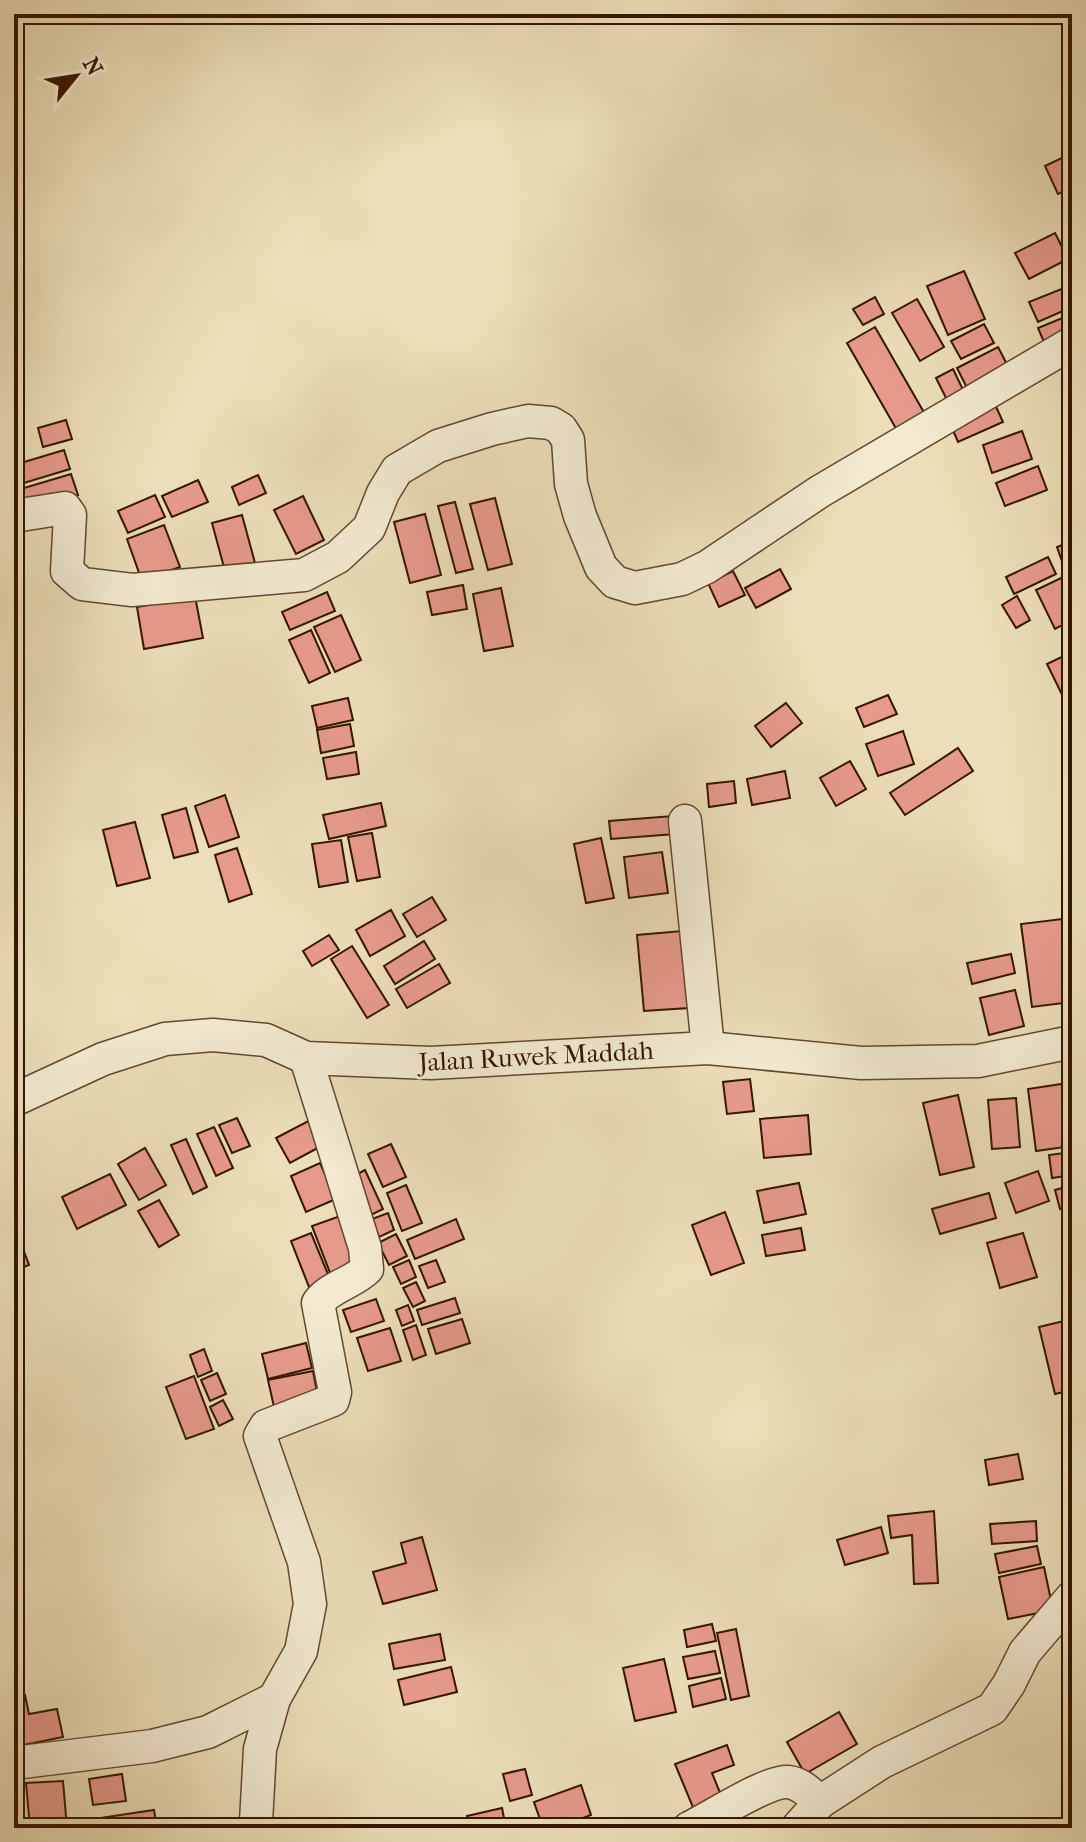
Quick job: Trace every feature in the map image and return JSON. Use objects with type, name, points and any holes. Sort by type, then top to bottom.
[{"type":"street","points":[[14,516],[65,508],[70,515],[67,571],[82,584],[103,588],[162,589],[304,575],[338,557],[369,528],[383,493],[397,470],[438,446],[492,429],[528,421],[551,423],[561,429],[568,440],[571,484],[580,516],[601,567],[615,582],[635,588],[682,579],[707,567],[819,492],[1072,343]]},
{"type":"street","points":[[685,821],[708,1048]]},
{"type":"street","name":"Jalan Ruwek Maddah","points":[[14,1100],[103,1059],[165,1039],[213,1035],[266,1040],[306,1058],[431,1063],[708,1048],[861,1063],[978,1061],[1072,1042]]},
{"type":"street","points":[[259,1828],[256,1822],[260,1749],[274,1699],[301,1651],[310,1604],[304,1562],[260,1436],[266,1426],[333,1400],[335,1392],[318,1303],[322,1297],[359,1278],[367,1269],[365,1248],[306,1058]]},
{"type":"street","points":[[797,1828],[820,1802],[882,1762],[992,1709],[1025,1652],[1072,1597]]},
{"type":"street","points":[[14,1763],[152,1746],[208,1732],[274,1699]]},
{"type":"street","points":[[689,1828],[771,1784],[788,1782],[805,1789],[820,1802]]},
{"type":"building","points":[[1072,153],[1072,188],[1058,194],[1045,166]]},
{"type":"building","points":[[1055,233],[1068,259],[1029,279],[1015,253]]},
{"type":"building","points":[[964,271],[985,319],[948,335],[927,286]]},
{"type":"building","points":[[1069,286],[1072,307],[1038,322],[1029,302]]},
{"type":"building","points":[[875,297],[884,314],[863,325],[853,309]]},
{"type":"building","points":[[917,299],[944,347],[920,361],[892,313]]},
{"type":"building","points":[[1072,314],[1072,336],[1046,347],[1038,328]]},
{"type":"building","points":[[984,324],[994,343],[961,359],[951,341]]},
{"type":"building","points":[[875,327],[930,423],[902,439],[847,343]]},
{"type":"building","points":[[998,347],[1010,370],[968,390],[957,368]]},
{"type":"building","points":[[953,369],[966,396],[949,404],[936,378]]},
{"type":"building","points":[[993,400],[1003,422],[958,442],[949,421]]},
{"type":"building","points":[[66,420],[72,439],[43,447],[38,428]]},
{"type":"building","points":[[1022,431],[1032,459],[992,473],[983,445]]},
{"type":"building","points":[[64,450],[70,469],[14,486],[14,465]]},
{"type":"building","points":[[1038,466],[1047,490],[1005,506],[996,483]]},
{"type":"building","points":[[71,474],[78,495],[14,513],[14,491]]},
{"type":"building","points":[[258,475],[266,493],[239,505],[232,487]]},
{"type":"building","points":[[198,480],[208,502],[172,517],[162,496]]},
{"type":"building","points":[[155,495],[165,517],[128,533],[118,511]]},
{"type":"building","points":[[303,496],[324,540],[296,554],[274,510]]},
{"type":"building","points":[[495,498],[512,564],[488,570],[470,504]]},
{"type":"building","points":[[455,502],[473,569],[456,573],[438,506]]},
{"type":"building","points":[[425,514],[441,575],[410,583],[394,522]]},
{"type":"building","points":[[242,515],[255,563],[225,571],[212,523]]},
{"type":"building","points":[[164,525],[180,567],[142,581],[127,539]]},
{"type":"building","points":[[1072,541],[1072,574],[1067,575],[1057,547]]},
{"type":"building","points":[[1048,557],[1056,574],[1014,594],[1006,577]]},
{"type":"building","points":[[780,569],[791,589],[756,608],[745,588]]},
{"type":"building","points":[[733,571],[745,595],[719,607],[708,583]]},
{"type":"building","points":[[1061,578],[1072,600],[1072,620],[1055,629],[1036,590]]},
{"type":"building","points":[[463,585],[467,609],[432,615],[427,592]]},
{"type":"building","points":[[501,588],[513,646],[484,651],[473,594]]},
{"type":"building","points":[[327,592],[335,611],[290,630],[282,612]]},
{"type":"building","points":[[195,596],[203,638],[144,649],[137,607]]},
{"type":"building","points":[[1017,596],[1030,620],[1016,628],[1002,605]]},
{"type":"building","points":[[341,615],[361,660],[335,672],[314,627]]},
{"type":"building","points":[[311,630],[330,673],[309,683],[289,640]]},
{"type":"building","points":[[1072,652],[1072,715],[1047,664]]},
{"type":"building","points":[[888,695],[897,714],[864,727],[856,708]]},
{"type":"building","points":[[348,698],[353,720],[317,728],[312,706]]},
{"type":"building","points":[[786,703],[802,723],[771,747],[755,726]]},
{"type":"building","points":[[350,724],[354,746],[321,753],[317,730]]},
{"type":"building","points":[[903,731],[914,764],[878,776],[866,744]]},
{"type":"building","points":[[958,748],[973,771],[905,815],[890,793]]},
{"type":"building","points":[[356,752],[359,774],[327,779],[323,758]]},
{"type":"building","points":[[850,761],[866,789],[836,806],[820,778]]},
{"type":"building","points":[[785,771],[790,798],[752,805],[747,779]]},
{"type":"building","points":[[734,781],[736,803],[709,807],[707,784]]},
{"type":"building","points":[[225,795],[239,837],[209,847],[195,806]]},
{"type":"building","points":[[381,803],[386,826],[329,839],[323,815]]},
{"type":"building","points":[[186,808],[198,852],[174,858],[162,815]]},
{"type":"building","points":[[673,816],[675,834],[611,839],[609,821]]},
{"type":"building","points":[[135,822],[150,878],[117,886],[103,830]]},
{"type":"building","points":[[372,833],[380,877],[357,881],[348,837]]},
{"type":"building","points":[[601,838],[614,898],[586,903],[574,844]]},
{"type":"building","points":[[341,840],[348,882],[319,887],[312,844]]},
{"type":"building","points":[[237,848],[252,894],[229,902],[215,855]]},
{"type":"building","points":[[662,852],[668,893],[629,898],[624,857]]},
{"type":"building","points":[[432,897],[446,920],[417,937],[403,914]]},
{"type":"building","points":[[391,910],[405,936],[370,956],[356,930]]},
{"type":"building","points":[[1062,919],[1072,1002],[1032,1007],[1021,924]]},
{"type":"building","points":[[682,931],[689,1008],[644,1011],[637,935]]},
{"type":"building","points":[[329,935],[339,950],[312,966],[303,951]]},
{"type":"building","points":[[424,941],[435,959],[395,984],[384,966]]},
{"type":"building","points":[[352,946],[389,1005],[367,1018],[331,959]]},
{"type":"building","points":[[1011,954],[1015,973],[972,984],[967,963]]},
{"type":"building","points":[[439,964],[450,983],[407,1008],[396,989]]},
{"type":"building","points":[[1015,990],[1024,1026],[989,1035],[980,998]]},
{"type":"building","points":[[750,1079],[754,1111],[727,1114],[723,1082]]},
{"type":"building","points":[[1068,1083],[1072,1108],[1072,1146],[1036,1151],[1028,1089]]},
{"type":"building","points":[[958,1095],[974,1167],[940,1175],[923,1103]]},
{"type":"building","points":[[1016,1098],[1020,1147],[992,1149],[988,1100]]},
{"type":"building","points":[[808,1115],[811,1154],[764,1158],[760,1119]]},
{"type":"building","points":[[237,1118],[250,1146],[232,1153],[219,1125]]},
{"type":"building","points":[[314,1118],[327,1143],[290,1163],[276,1138]]},
{"type":"building","points":[[214,1127],[233,1168],[216,1176],[197,1134]]},
{"type":"building","points":[[186,1139],[207,1187],[193,1194],[171,1145]]},
{"type":"building","points":[[391,1144],[406,1177],[383,1187],[368,1154]]},
{"type":"building","points":[[145,1148],[166,1185],[139,1200],[118,1164]]},
{"type":"building","points":[[1072,1152],[1072,1175],[1052,1178],[1049,1155]]},
{"type":"building","points":[[320,1163],[336,1199],[306,1212],[291,1176]]},
{"type":"building","points":[[365,1170],[383,1209],[371,1215],[354,1176]]},
{"type":"building","points":[[1038,1171],[1049,1201],[1016,1213],[1005,1183]]},
{"type":"building","points":[[110,1174],[126,1205],[77,1229],[62,1197]]},
{"type":"building","points":[[799,1183],[806,1214],[764,1223],[757,1191]]},
{"type":"building","points":[[406,1185],[422,1223],[402,1231],[387,1193]]},
{"type":"building","points":[[1072,1185],[1072,1206],[1060,1209],[1055,1190]]},
{"type":"building","points":[[989,1193],[996,1218],[940,1234],[932,1209]]},
{"type":"building","points":[[159,1200],[179,1235],[159,1247],[138,1211]]},
{"type":"building","points":[[725,1212],[744,1263],[711,1275],[692,1225]]},
{"type":"building","points":[[388,1213],[394,1230],[379,1237],[372,1219]]},
{"type":"building","points":[[343,1215],[363,1266],[332,1278],[312,1226]]},
{"type":"building","points":[[456,1219],[464,1239],[415,1259],[407,1240]]},
{"type":"building","points":[[801,1228],[805,1250],[766,1256],[762,1235]]},
{"type":"building","points":[[311,1233],[330,1279],[309,1287],[291,1241]]},
{"type":"building","points":[[1023,1233],[1037,1277],[1000,1288],[987,1243]]},
{"type":"building","points":[[396,1234],[407,1256],[389,1265],[378,1243]]},
{"type":"building","points":[[18,1235],[29,1265],[14,1271],[14,1237]]},
{"type":"building","points":[[409,1260],[416,1277],[401,1284],[393,1267]]},
{"type":"building","points":[[436,1260],[445,1282],[428,1288],[419,1266]]},
{"type":"building","points":[[416,1282],[425,1301],[413,1307],[403,1288]]},
{"type":"building","points":[[455,1298],[460,1313],[422,1325],[417,1310]]},
{"type":"building","points":[[376,1299],[384,1321],[351,1332],[343,1310]]},
{"type":"building","points":[[408,1305],[414,1321],[402,1326],[396,1310]]},
{"type":"building","points":[[462,1319],[470,1343],[436,1354],[428,1329]]},
{"type":"building","points":[[1072,1319],[1072,1390],[1055,1394],[1039,1327]]},
{"type":"building","points":[[416,1325],[426,1355],[413,1360],[403,1330]]},
{"type":"building","points":[[390,1328],[401,1361],[368,1371],[357,1338]]},
{"type":"building","points":[[306,1343],[312,1368],[268,1379],[262,1354]]},
{"type":"building","points":[[204,1349],[212,1371],[198,1377],[190,1355]]},
{"type":"building","points":[[313,1371],[318,1397],[274,1407],[268,1380]]},
{"type":"building","points":[[217,1373],[226,1394],[210,1401],[201,1380]]},
{"type":"building","points":[[194,1376],[214,1429],[186,1439],[166,1387]]},
{"type":"building","points":[[223,1400],[233,1419],[219,1426],[210,1407]]},
{"type":"building","points":[[1018,1454],[1023,1479],[989,1485],[985,1460]]},
{"type":"building","points":[[934,1511],[938,1583],[914,1584],[912,1535],[891,1538],[888,1516]]},
{"type":"building","points":[[1036,1521],[1037,1541],[992,1544],[990,1524]]},
{"type":"building","points":[[881,1527],[888,1553],[845,1565],[837,1540]]},
{"type":"building","points":[[422,1537],[437,1590],[383,1604],[373,1572],[406,1563],[401,1543]]},
{"type":"building","points":[[1037,1546],[1041,1564],[999,1573],[995,1554]]},
{"type":"building","points":[[1044,1567],[1053,1610],[1008,1619],[999,1577]]},
{"type":"building","points":[[712,1624],[716,1641],[687,1647],[684,1630]]},
{"type":"building","points":[[736,1629],[749,1696],[731,1700],[717,1633]]},
{"type":"building","points":[[440,1634],[445,1660],[394,1669],[389,1644]]},
{"type":"building","points":[[715,1651],[720,1673],[688,1679],[683,1657]]},
{"type":"building","points":[[664,1659],[676,1712],[635,1721],[623,1668]]},
{"type":"building","points":[[451,1667],[457,1692],[404,1705],[398,1680]]},
{"type":"building","points":[[721,1678],[726,1699],[693,1707],[689,1686]]},
{"type":"building","points":[[25,1695],[29,1714],[57,1709],[63,1737],[14,1747],[14,1698]]},
{"type":"building","points":[[839,1712],[857,1744],[805,1774],[787,1742]]},
{"type":"building","points":[[727,1745],[734,1765],[712,1773],[725,1805],[697,1817],[675,1764]]},
{"type":"building","points":[[525,1769],[532,1795],[510,1801],[503,1774]]},
{"type":"building","points":[[122,1774],[126,1801],[93,1805],[89,1779]]},
{"type":"building","points":[[63,1781],[67,1828],[30,1828],[26,1783]]},
{"type":"building","points":[[581,1785],[591,1815],[556,1828],[543,1828],[534,1802]]},
{"type":"building","points":[[502,1808],[506,1828],[470,1828],[467,1816]]},
{"type":"building","points":[[154,1810],[157,1828],[102,1828],[100,1818]]}]
